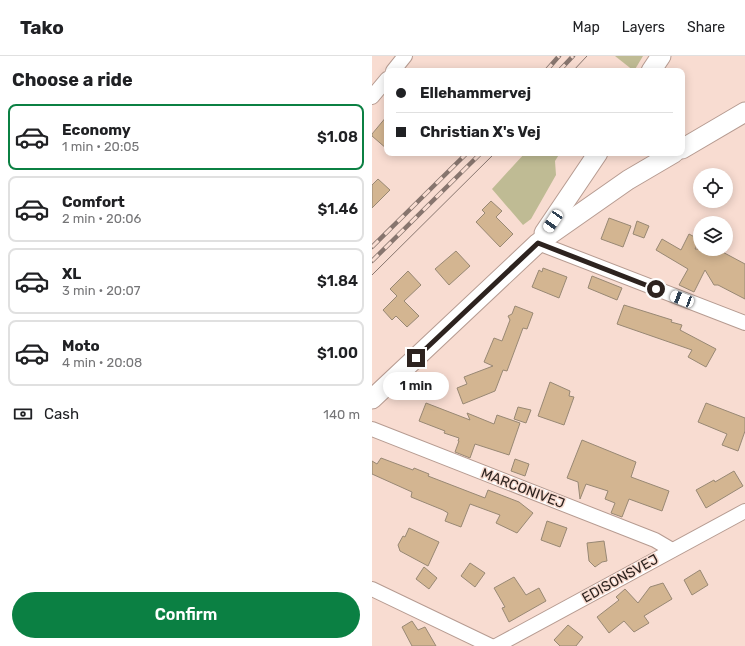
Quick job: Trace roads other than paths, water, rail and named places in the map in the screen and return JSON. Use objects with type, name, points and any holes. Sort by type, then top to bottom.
[{"type":"street","points":[[395,68],[405,56]]},
{"type":"street","points":[[653,68],[661,56]]},
{"type":"street","points":[[372,97],[384,83]]},
{"type":"street","points":[[685,146],[745,112]]},
{"type":"street","points":[[538,243],[596,156]]},
{"type":"street","points":[[372,399],[538,243],[628,180],[669,156]]},
{"type":"street","points":[[538,243],[745,323]]},
{"type":"street","name":"MARCONIVEJ","points":[[372,429],[655,540],[672,550]]},
{"type":"street","name":"EDISONSVEJ","points":[[496,646],[745,511]]},
{"type":"street","points":[[372,589],[491,646]]},
{"type":"tram line","points":[[576,68],[587,56]]},
{"type":"tram line","points":[[372,275],[492,156]]},
{"type":"railway","points":[[549,68],[559,56]]},
{"type":"railway","points":[[562,68],[573,56]]},
{"type":"railway","points":[[372,247],[464,156]]},
{"type":"railway","points":[[372,261],[478,156]]}]
